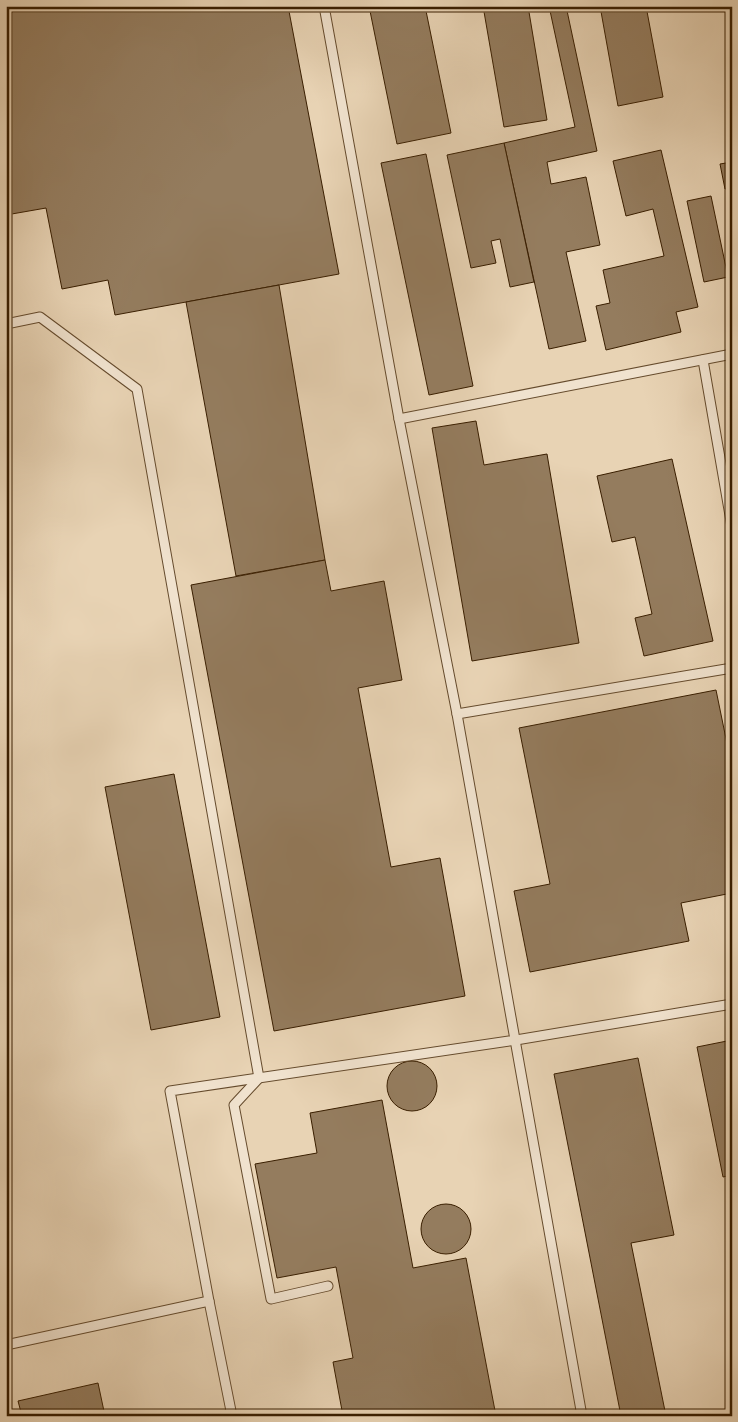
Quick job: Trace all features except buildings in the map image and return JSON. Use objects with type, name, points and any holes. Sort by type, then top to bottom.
[{"type":"lane","points":[[324,6],[399,419],[457,714],[582,1416]]},
{"type":"lane","points":[[6,324],[40,317],[137,389],[259,1078]]},
{"type":"lane","points":[[399,419],[732,354]]},
{"type":"lane","points":[[703,360],[732,526]]},
{"type":"lane","points":[[457,714],[732,668]]},
{"type":"lane","points":[[232,1416],[170,1091],[516,1040],[732,1004]]},
{"type":"lane","points":[[259,1078],[234,1105],[271,1299],[328,1286]]},
{"type":"lane","points":[[6,1345],[209,1301]]}]
